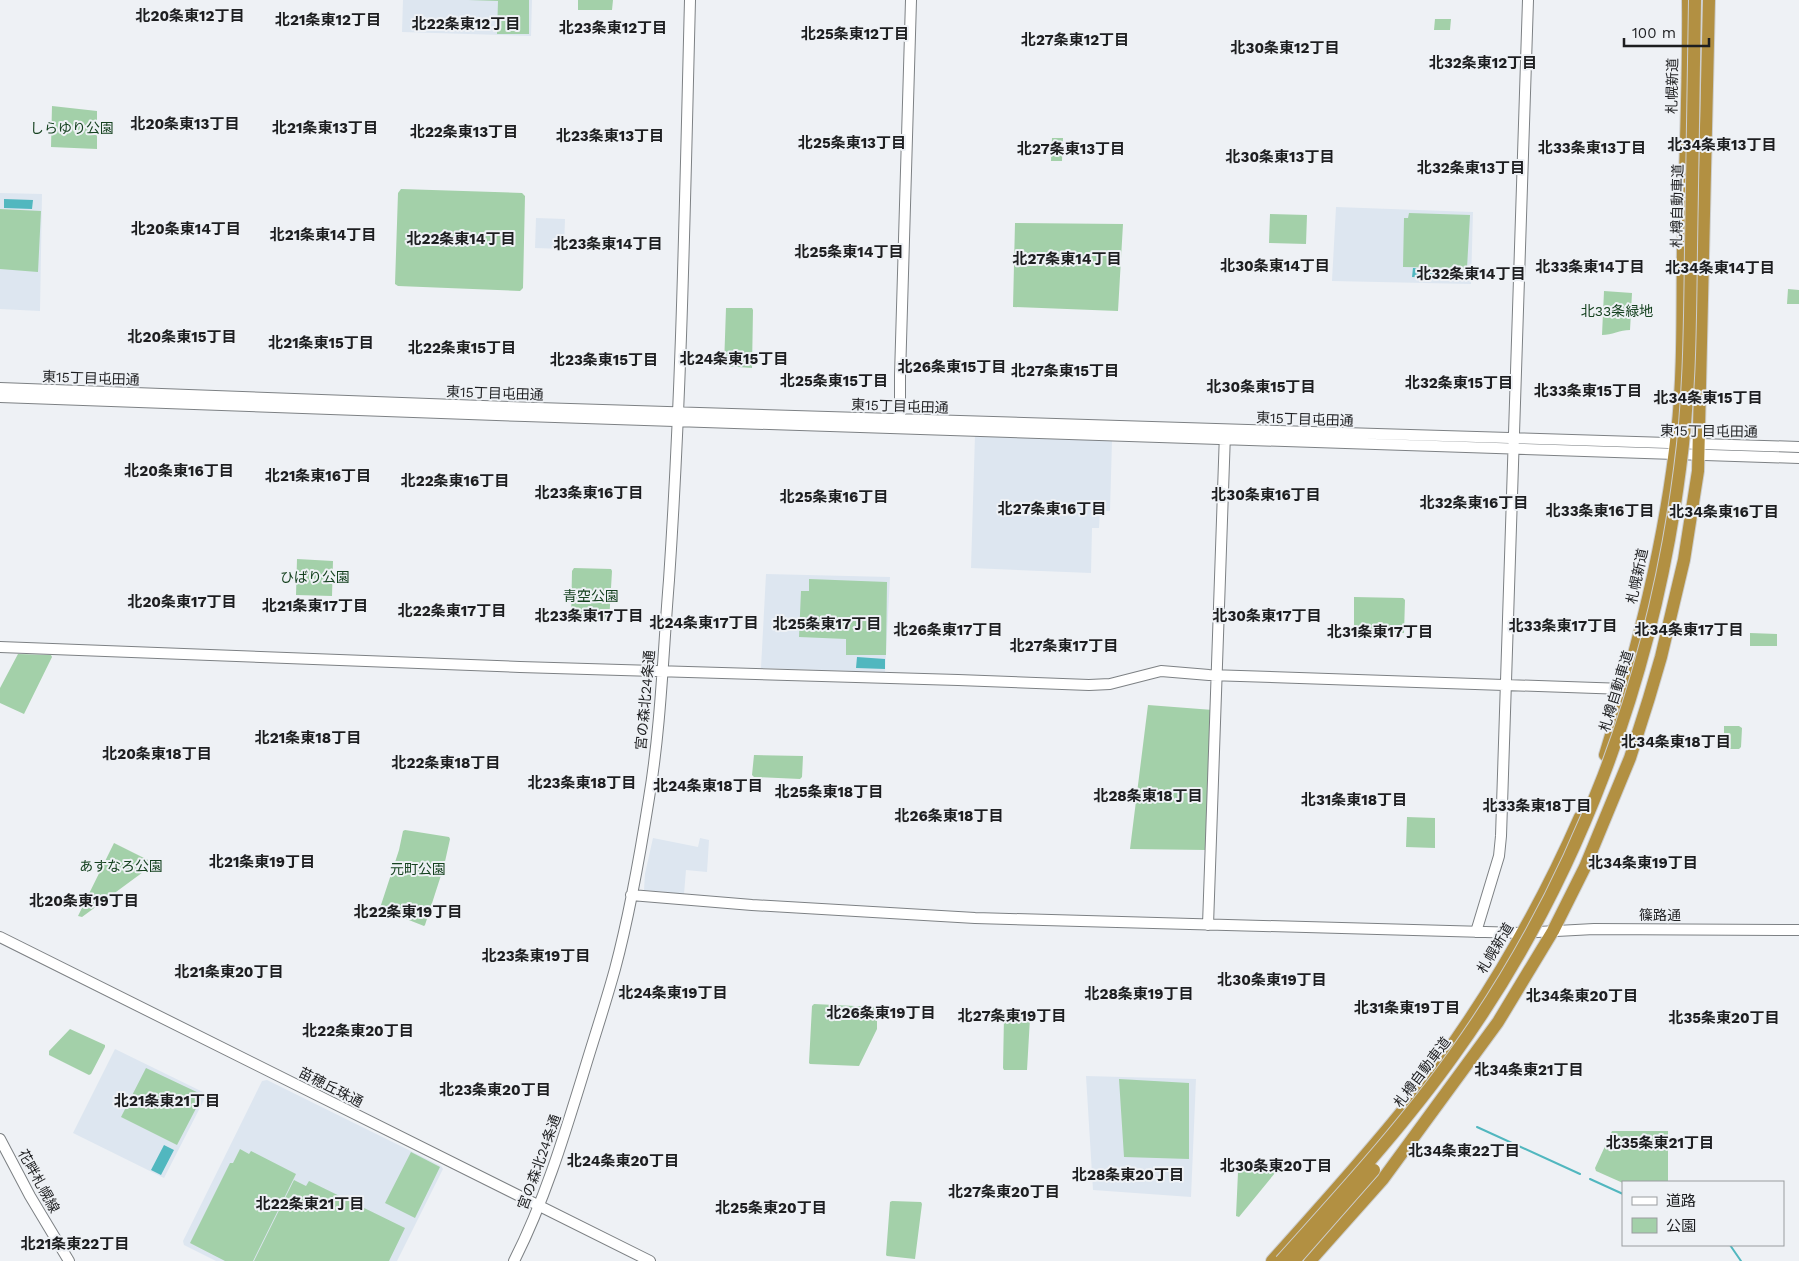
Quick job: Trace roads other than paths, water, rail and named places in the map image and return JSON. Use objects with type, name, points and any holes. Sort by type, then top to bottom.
[{"type":"highway","name":"札幌新道","points":[[1272,1261],[1405,1108],[1460,1034],[1521,933],[1574,831],[1596,780],[1641,631],[1666,510],[1674,449],[1683,361],[1688,0]]},
{"type":"highway","name":"札樽自動車道","points":[[1282,1261],[1380,1151],[1456,1053],[1496,993],[1549,898],[1580,834],[1610,760],[1637,681],[1656,607],[1672,531],[1686,415],[1695,0]]},
{"type":"highway","name":"札樽自動車道","points":[[1294,1261],[1422,1114],[1463,1058],[1522,966],[1588,837],[1618,763],[1642,692],[1664,609],[1680,532],[1694,416],[1697,357],[1703,0]]},
{"type":"highway","points":[[1310,1261],[1384,1179],[1498,1022],[1553,931],[1585,866],[1630,758],[1654,681],[1684,560],[1700,450],[1709,0]]},
{"type":"street","name":"宮の森北24条通","points":[[514,1261],[539,1206],[571,1115],[615,968],[650,795],[662,671],[679,417],[690,0]]},
{"type":"street","points":[[900,424],[911,0]]},
{"type":"street","points":[[1476,932],[1499,856],[1501,842],[1528,0]]},
{"type":"street","name":"東15丁目屯田通","points":[[0,388],[679,417]]},
{"type":"street","name":"東15丁目屯田通","points":[[0,397],[1674,449],[1799,458]]},
{"type":"street","points":[[1208,925],[1225,434]]},
{"type":"street","name":"東15丁目屯田通","points":[[1700,450],[1799,447]]},
{"type":"street","points":[[0,647],[1089,685],[1110,684],[1161,671],[1217,675],[1625,689]]},
{"type":"street","name":"篠路通","points":[[631,895],[858,912],[975,918],[1208,925],[1521,933],[1594,929],[1799,930]]},
{"type":"street","name":"苗穂丘珠通","points":[[0,937],[650,1261]]},
{"type":"street","name":"花畔札幌線","points":[[0,1139],[69,1261]]},
{"type":"water","points":[[4,199],[33,200],[32,209],[4,208]]},
{"type":"water","points":[[1413,268],[1441,269],[1441,278],[1412,277]]},
{"type":"water","points":[[857,657],[885,659],[885,669],[856,668]]},
{"type":"water","points":[[164,1145],[174,1150],[161,1175],[151,1170]]},
{"type":"waterway","points":[[1477,1127],[1580,1174]]},
{"type":"waterway","points":[[1590,1179],[1622,1194]]},
{"type":"waterway","points":[[1731,1246],[1741,1261]]},
{"type":"district","name":"北20条東12丁目","points":[[190,16]]},
{"type":"district","name":"北21条東12丁目","points":[[328,20]]},
{"type":"district","name":"北22条東12丁目","points":[[466,24]]},
{"type":"district","name":"北23条東12丁目","points":[[613,28]]},
{"type":"district","name":"北25条東12丁目","points":[[855,34]]},
{"type":"district","name":"北27条東12丁目","points":[[1075,40]]},
{"type":"district","name":"北30条東12丁目","points":[[1285,48]]},
{"type":"district","name":"北32条東12丁目","points":[[1483,63]]},
{"type":"district","name":"北20条東13丁目","points":[[185,124]]},
{"type":"district","name":"北21条東13丁目","points":[[325,128]]},
{"type":"district","name":"北22条東13丁目","points":[[464,132]]},
{"type":"district","name":"北23条東13丁目","points":[[610,136]]},
{"type":"district","name":"北25条東13丁目","points":[[852,143]]},
{"type":"district","name":"北34条東13丁目","points":[[1722,145]]},
{"type":"district","name":"北33条東13丁目","points":[[1592,148]]},
{"type":"district","name":"北27条東13丁目","points":[[1071,149]]},
{"type":"district","name":"北30条東13丁目","points":[[1280,157]]},
{"type":"district","name":"北32条東13丁目","points":[[1471,168]]},
{"type":"district","name":"北20条東14丁目","points":[[186,229]]},
{"type":"district","name":"北21条東14丁目","points":[[323,235]]},
{"type":"district","name":"北22条東14丁目","points":[[461,239]]},
{"type":"district","name":"北23条東14丁目","points":[[608,244]]},
{"type":"district","name":"北25条東14丁目","points":[[849,252]]},
{"type":"district","name":"北27条東14丁目","points":[[1067,259]]},
{"type":"district","name":"北30条東14丁目","points":[[1275,266]]},
{"type":"district","name":"北33条東14丁目","points":[[1590,267]]},
{"type":"district","name":"北34条東14丁目","points":[[1720,268]]},
{"type":"district","name":"北32条東14丁目","points":[[1471,274]]},
{"type":"district","name":"北20条東15丁目","points":[[182,337]]},
{"type":"district","name":"北21条東15丁目","points":[[321,343]]},
{"type":"district","name":"北22条東15丁目","points":[[462,348]]},
{"type":"district","name":"北24条東15丁目","points":[[734,359]]},
{"type":"district","name":"北23条東15丁目","points":[[604,360]]},
{"type":"district","name":"北26条東15丁目","points":[[952,367]]},
{"type":"district","name":"北27条東15丁目","points":[[1065,371]]},
{"type":"district","name":"北25条東15丁目","points":[[834,381]]},
{"type":"district","name":"北32条東15丁目","points":[[1459,383]]},
{"type":"district","name":"北30条東15丁目","points":[[1261,387]]},
{"type":"district","name":"北33条東15丁目","points":[[1588,391]]},
{"type":"district","name":"北34条東15丁目","points":[[1708,398]]},
{"type":"district","name":"北20条東16丁目","points":[[179,471]]},
{"type":"district","name":"北21条東16丁目","points":[[318,476]]},
{"type":"district","name":"北22条東16丁目","points":[[455,481]]},
{"type":"district","name":"北23条東16丁目","points":[[589,493]]},
{"type":"district","name":"北30条東16丁目","points":[[1266,495]]},
{"type":"district","name":"北25条東16丁目","points":[[834,497]]},
{"type":"district","name":"北32条東16丁目","points":[[1474,503]]},
{"type":"district","name":"北27条東16丁目","points":[[1052,509]]},
{"type":"district","name":"北33条東16丁目","points":[[1600,511]]},
{"type":"district","name":"北34条東16丁目","points":[[1724,512]]},
{"type":"district","name":"北20条東17丁目","points":[[182,602]]},
{"type":"district","name":"北21条東17丁目","points":[[315,606]]},
{"type":"district","name":"北22条東17丁目","points":[[452,611]]},
{"type":"district","name":"北23条東17丁目","points":[[589,616]]},
{"type":"district","name":"北30条東17丁目","points":[[1267,616]]},
{"type":"district","name":"北24条東17丁目","points":[[704,623]]},
{"type":"district","name":"北25条東17丁目","points":[[827,624]]},
{"type":"district","name":"北33条東17丁目","points":[[1563,626]]},
{"type":"district","name":"北26条東17丁目","points":[[948,630]]},
{"type":"district","name":"北34条東17丁目","points":[[1689,630]]},
{"type":"district","name":"北31条東17丁目","points":[[1380,632]]},
{"type":"district","name":"北27条東17丁目","points":[[1064,646]]},
{"type":"district","name":"北21条東18丁目","points":[[308,738]]},
{"type":"district","name":"北34条東18丁目","points":[[1676,742]]},
{"type":"district","name":"北20条東18丁目","points":[[157,754]]},
{"type":"district","name":"北22条東18丁目","points":[[446,763]]},
{"type":"district","name":"北23条東18丁目","points":[[582,783]]},
{"type":"district","name":"北24条東18丁目","points":[[708,786]]},
{"type":"district","name":"北25条東18丁目","points":[[829,792]]},
{"type":"district","name":"北28条東18丁目","points":[[1148,796]]},
{"type":"district","name":"北31条東18丁目","points":[[1354,800]]},
{"type":"district","name":"北33条東18丁目","points":[[1537,806]]},
{"type":"district","name":"北26条東18丁目","points":[[949,816]]},
{"type":"district","name":"北21条東19丁目","points":[[262,862]]},
{"type":"district","name":"北34条東19丁目","points":[[1643,863]]},
{"type":"district","name":"北20条東19丁目","points":[[84,901]]},
{"type":"district","name":"北22条東19丁目","points":[[408,912]]},
{"type":"district","name":"北23条東19丁目","points":[[536,956]]},
{"type":"district","name":"北21条東20丁目","points":[[229,972]]},
{"type":"district","name":"北30条東19丁目","points":[[1272,980]]},
{"type":"district","name":"北24条東19丁目","points":[[673,993]]},
{"type":"district","name":"北28条東19丁目","points":[[1139,994]]},
{"type":"district","name":"北34条東20丁目","points":[[1582,996]]},
{"type":"district","name":"北31条東19丁目","points":[[1407,1008]]},
{"type":"district","name":"北26条東19丁目","points":[[881,1013]]},
{"type":"district","name":"北27条東19丁目","points":[[1012,1016]]},
{"type":"district","name":"北35条東20丁目","points":[[1724,1018]]},
{"type":"district","name":"北22条東20丁目","points":[[358,1031]]},
{"type":"district","name":"北34条東21丁目","points":[[1529,1070]]},
{"type":"district","name":"北23条東20丁目","points":[[495,1090]]},
{"type":"district","name":"北21条東21丁目","points":[[167,1101]]},
{"type":"district","name":"北35条東21丁目","points":[[1660,1143]]},
{"type":"district","name":"北34条東22丁目","points":[[1464,1151]]},
{"type":"district","name":"北24条東20丁目","points":[[623,1161]]},
{"type":"district","name":"北30条東20丁目","points":[[1276,1166]]},
{"type":"district","name":"北28条東20丁目","points":[[1128,1175]]},
{"type":"district","name":"北27条東20丁目","points":[[1004,1192]]},
{"type":"district","name":"北22条東21丁目","points":[[310,1204]]},
{"type":"district","name":"北25条東20丁目","points":[[771,1208]]},
{"type":"district","name":"北21条東22丁目","points":[[75,1244]]},
{"type":"park label","name":"しらゆり公園","points":[[72,128]]},
{"type":"park label","name":"北33条緑地","points":[[1617,311]]},
{"type":"park label","name":"ひばり公園","points":[[315,577]]},
{"type":"park label","name":"青空公園","points":[[591,596]]},
{"type":"park label","name":"あすなろ公園","points":[[121,866]]},
{"type":"park label","name":"元町公園","points":[[418,869]]}]
